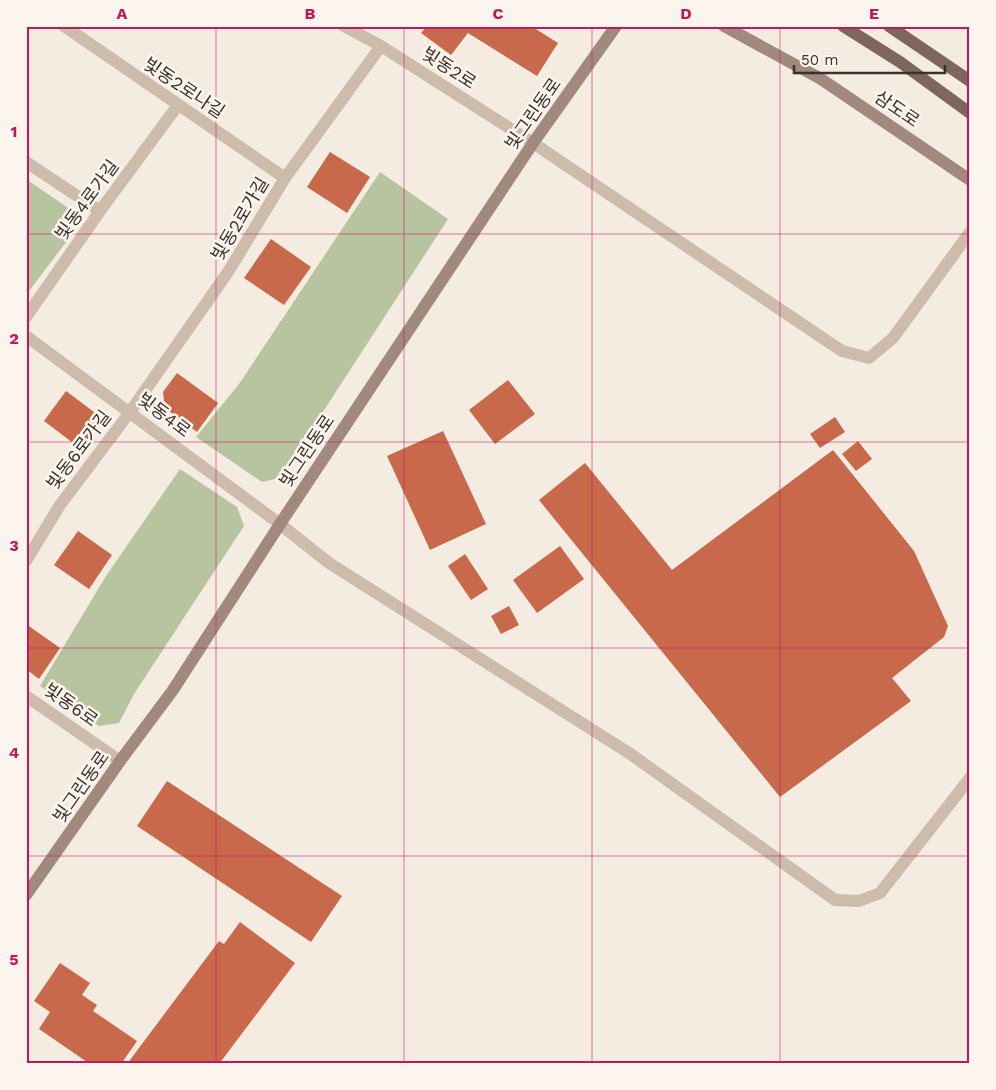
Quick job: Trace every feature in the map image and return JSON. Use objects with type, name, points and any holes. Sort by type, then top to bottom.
[{"type":"main road","points":[[843,26],[900,62],[970,113]]},
{"type":"main road","points":[[889,26],[970,81]]},
{"type":"street","name":"빛동2로나길","points":[[64,26],[285,178]]},
{"type":"street","name":"빛동2로","points":[[344,26],[381,46],[533,143],[842,351],[869,358],[893,338],[970,232]]},
{"type":"street","name":"빛그린동로","points":[[26,895],[120,761],[173,690],[280,524],[533,143],[616,26]]},
{"type":"street","name":"삼도로","points":[[724,26],[821,79],[970,180]]},
{"type":"street","name":"빛동2로가길","points":[[130,412],[228,272],[285,178],[381,46]]},
{"type":"street","name":"빛동4로가길","points":[[26,317],[100,211],[178,105]]},
{"type":"street","points":[[26,162],[100,211]]},
{"type":"street","name":"빛동4로","points":[[26,336],[329,562],[629,754],[835,900],[859,901],[880,892],[970,778]]},
{"type":"street","name":"빛동6로가길","points":[[26,561],[60,505],[130,412]]},
{"type":"street","name":"빛동6로","points":[[26,696],[120,761]]},
{"type":"green space","points":[[380,172],[448,219],[280,478],[262,482],[196,437],[239,384]]},
{"type":"green space","points":[[26,179],[74,212],[76,229],[26,295]]},
{"type":"green space","points":[[180,469],[237,507],[244,526],[134,694],[119,723],[99,726],[40,686],[106,576]]},
{"type":"building","points":[[427,26],[531,26],[558,43],[537,76],[468,33],[451,55],[421,33]]},
{"type":"building","points":[[330,152],[370,177],[347,213],[307,187]]},
{"type":"building","points":[[271,239],[311,267],[284,305],[244,278]]},
{"type":"building","points":[[177,373],[218,403],[197,432],[165,408],[163,392]]},
{"type":"building","points":[[508,380],[535,414],[495,444],[469,410]]},
{"type":"building","points":[[66,391],[94,412],[96,429],[81,449],[44,421]]},
{"type":"building","points":[[835,417],[845,432],[820,448],[810,434]]},
{"type":"building","points":[[443,431],[486,524],[430,550],[387,456]]},
{"type":"building","points":[[858,441],[872,459],[856,471],[842,454]]},
{"type":"building","points":[[833,450],[914,551],[948,626],[944,637],[892,678],[911,701],[780,797],[539,500],[585,463],[672,570]]},
{"type":"building","points":[[78,531],[112,555],[89,589],[54,565]]},
{"type":"building","points":[[560,546],[584,579],[537,613],[513,580]]},
{"type":"building","points":[[465,554],[488,589],[471,600],[448,566]]},
{"type":"building","points":[[509,606],[519,625],[501,634],[491,616]]},
{"type":"building","points":[[26,624],[60,648],[39,679],[26,669]]},
{"type":"building","points":[[167,781],[342,896],[311,942],[137,826]]},
{"type":"building","points":[[240,922],[295,963],[219,1064],[127,1064],[219,941],[224,944]]},
{"type":"building","points":[[60,963],[90,983],[82,995],[97,1005],[93,1011],[137,1041],[121,1064],[90,1064],[39,1029],[50,1012],[34,1001]]}]
